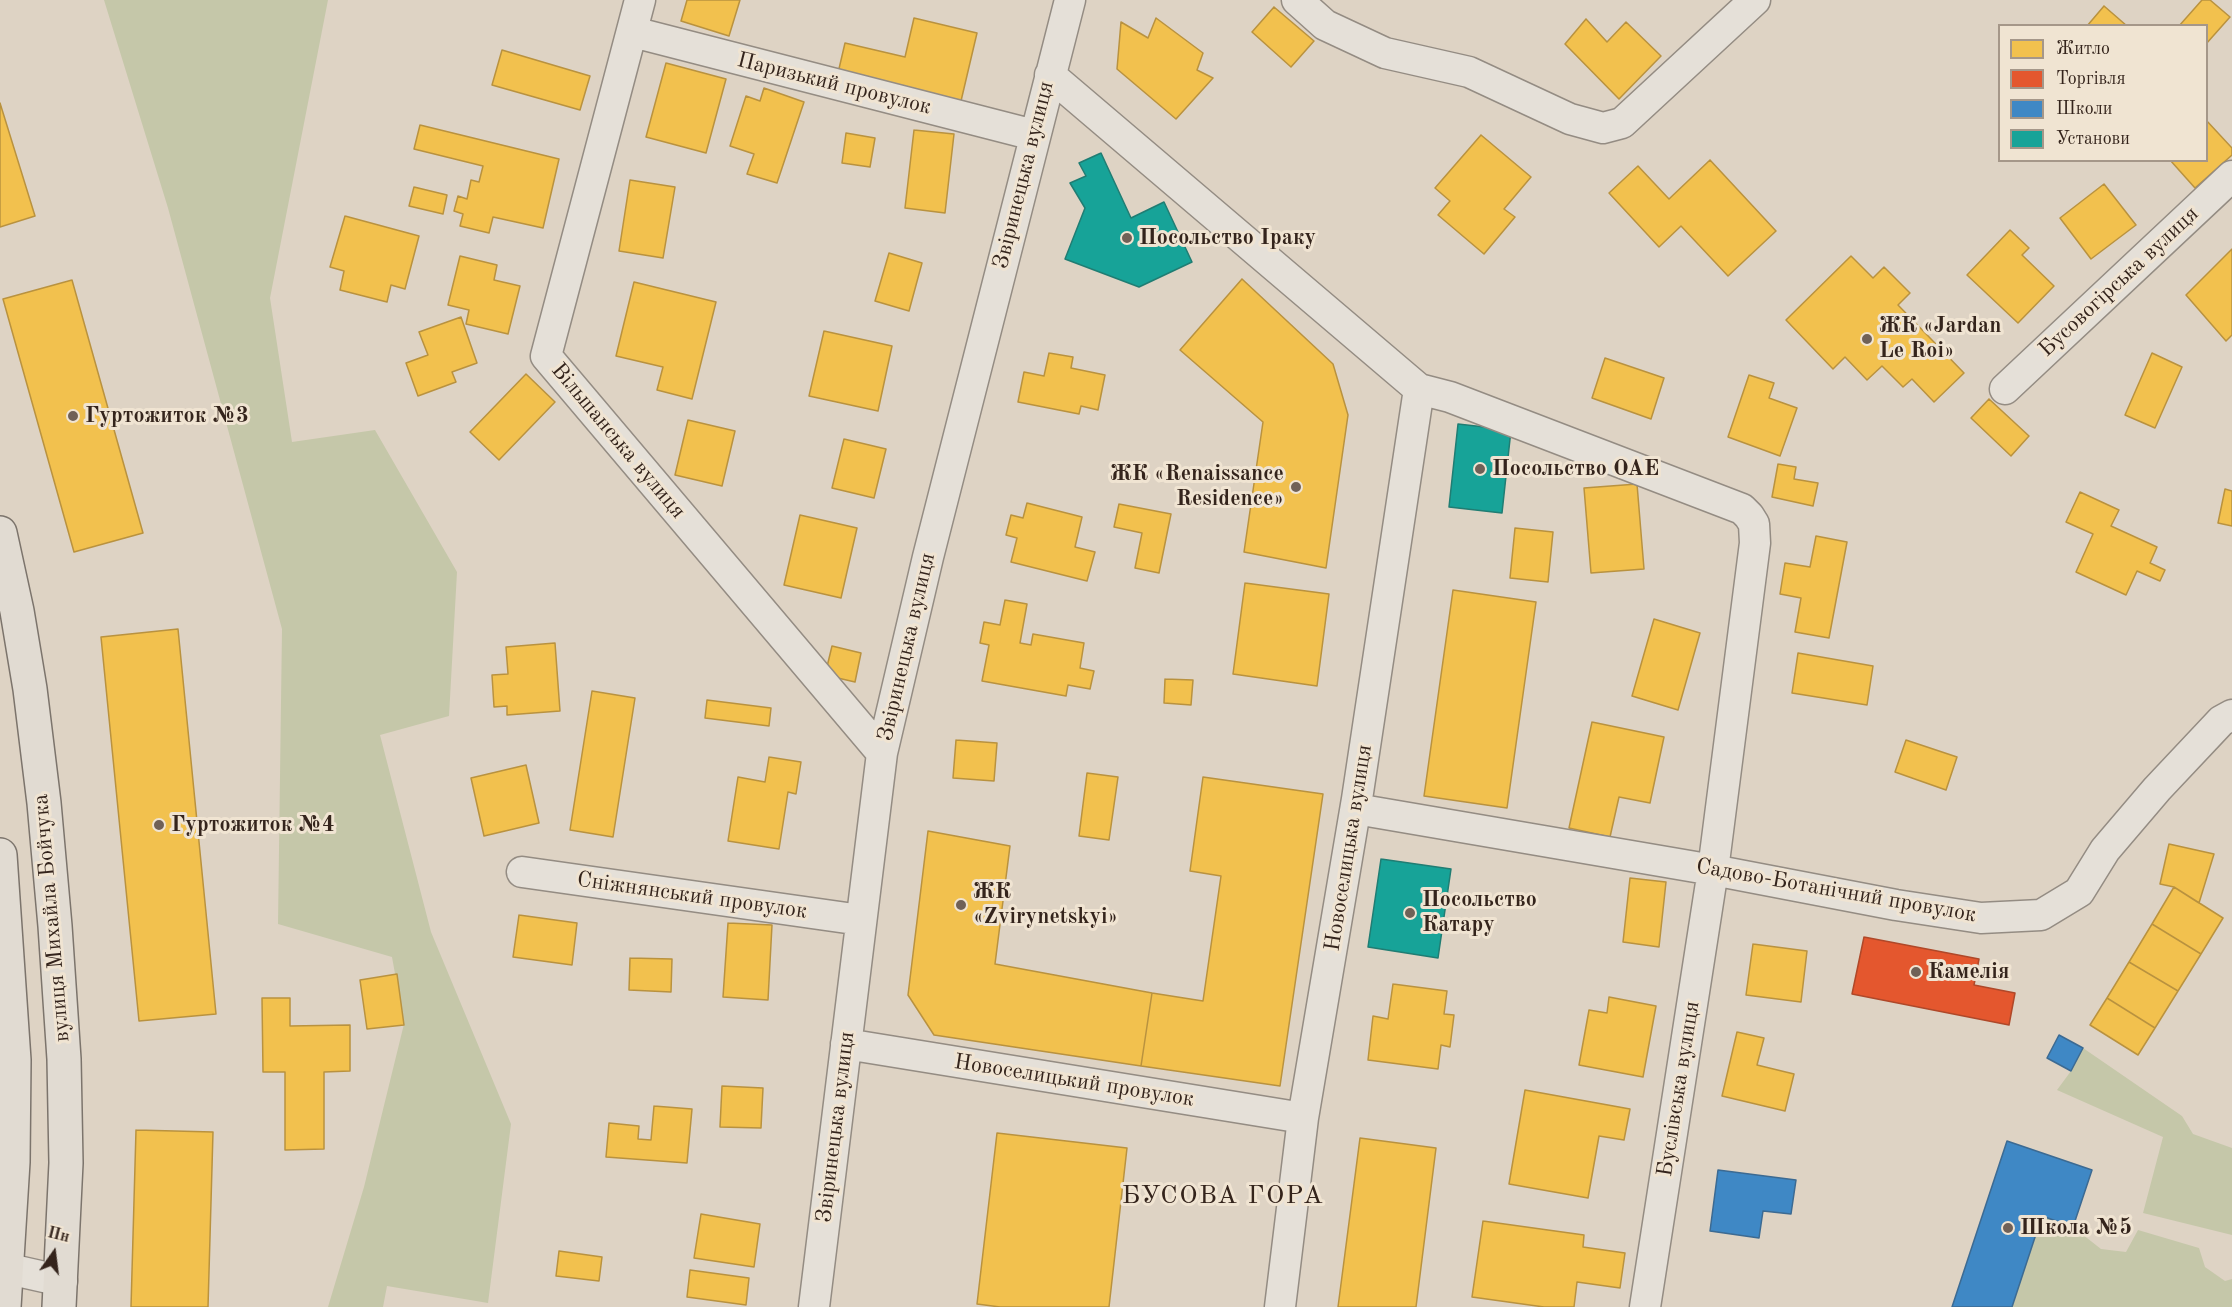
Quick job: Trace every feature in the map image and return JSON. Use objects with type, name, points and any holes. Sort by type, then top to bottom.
[{"type":"main road","name":"вулиця Михайла Бойчука","points":[[0,533],[17,611],[30,688],[44,803],[55,926],[64,1059],[66,1163],[61,1294]]},
{"type":"main road","name":"вулиця Михайла Бойчука","points":[[0,855],[14,1060],[13,1162],[4,1268],[4,1307]]},
{"type":"street","name":"Вільшанська вулиця","points":[[640,0],[546,356],[882,753]]},
{"type":"street","name":"Звіринецька вулиця","points":[[814,1307],[882,753],[928,557],[1070,0]]},
{"type":"street","points":[[1297,0],[1324,25],[1385,53],[1469,72],[1570,119],[1603,128],[1622,123],[1755,0]]},
{"type":"street","name":"Паризький провулок","points":[[633,32],[1035,135]]},
{"type":"street","points":[[1050,75],[1419,389]]},
{"type":"street","name":"Бусовогірська вулиця","points":[[2005,389],[2232,176]]},
{"type":"street","name":"Новоселицька вулиця","points":[[1280,1307],[1303,1118],[1356,809],[1419,389]]},
{"type":"street","name":"Буслівська вулиця","points":[[1419,389],[1450,397],[1742,509],[1754,524],[1755,543],[1713,870],[1645,1307]]},
{"type":"street","name":"Садово-Ботанічний провулок","points":[[1356,809],[1713,870],[1896,905],[1981,918],[2041,915],[2079,892],[2105,850],[2157,789],[2221,721],[2232,715]]},
{"type":"street","name":"Сніжнянський провулок","points":[[522,872],[861,920]]},
{"type":"street","name":"Новоселицький провулок","points":[[846,1044],[1303,1118]]},
{"type":"street","points":[[4,1268],[61,1294]]},
{"type":"green space","points":[[104,0],[328,0],[270,298],[292,442],[375,430],[457,572],[449,716],[380,735],[431,932],[511,1124],[488,1303],[387,1286],[383,1307],[328,1307],[364,1187],[404,1024],[392,957],[278,924],[282,629],[168,208]]},
{"type":"green space","points":[[2083,1048],[2182,1116],[2193,1134],[2232,1148],[2232,1235],[2143,1213],[2163,1137],[2057,1090],[2071,1071]]},
{"type":"green space","points":[[2042,1216],[2073,1227],[2101,1249],[2126,1252],[2138,1230],[2199,1248],[2205,1267],[2225,1281],[2232,1279],[2232,1307],[2012,1307]]},
{"type":"building: Житло","points":[[687,0],[740,0],[729,36],[681,21]]},
{"type":"building: Житло","points":[[2202,0],[2210,0],[2230,17],[2208,42],[2208,24],[2181,24]]},
{"type":"building: Житло","points":[[2104,6],[2125,24],[2089,24]]},
{"type":"building: Житло","points":[[1274,7],[1314,41],[1291,67],[1252,32]]},
{"type":"building: Житло","points":[[914,18],[977,33],[961,101],[838,73],[845,43],[905,57]]},
{"type":"building: Житло","points":[[1156,18],[1203,53],[1197,70],[1213,78],[1176,119],[1117,69],[1121,22],[1148,38]]},
{"type":"building: Житло","points":[[1586,19],[1607,42],[1626,22],[1661,56],[1619,99],[1565,44]]},
{"type":"building: Житло","points":[[502,50],[590,76],[580,110],[492,85]]},
{"type":"building: Житло","points":[[666,63],[726,79],[706,153],[646,137]]},
{"type":"building: Житло","points":[[764,88],[804,102],[777,183],[747,174],[754,154],[730,146],[746,96],[760,101]]},
{"type":"building: Житло","points":[[0,103],[35,216],[0,227]]},
{"type":"building: Житло","points":[[2208,122],[2232,148],[2232,155],[2195,188],[2172,162],[2208,162]]},
{"type":"building: Житло","points":[[420,125],[559,159],[543,228],[493,217],[489,233],[460,226],[463,214],[454,211],[458,196],[467,199],[471,180],[479,182],[483,166],[414,149]]},
{"type":"building: Житло","points":[[914,130],[954,134],[945,213],[905,208]]},
{"type":"building: Житло","points":[[846,133],[875,138],[870,167],[842,163]]},
{"type":"building: Житло","points":[[1481,135],[1531,177],[1504,209],[1515,217],[1484,254],[1438,215],[1450,201],[1435,188]]},
{"type":"building: Житло","points":[[1710,160],[1776,231],[1728,276],[1681,226],[1659,247],[1609,193],[1638,166],[1669,199]]},
{"type":"building: Житло","points":[[630,180],[675,187],[663,258],[619,251]]},
{"type":"building: Житло","points":[[2104,184],[2136,225],[2091,259],[2060,218]]},
{"type":"building: Житло","points":[[414,187],[447,195],[443,214],[409,206]]},
{"type":"building: Житло","points":[[345,216],[419,236],[405,289],[391,285],[387,302],[340,290],[344,271],[330,267]]},
{"type":"building: Житло","points":[[2010,230],[2029,248],[2022,255],[2054,286],[2018,323],[1967,275]]},
{"type":"building: Житло","points":[[2232,249],[2232,335],[2226,341],[2186,295]]},
{"type":"building: Житло","points":[[889,253],[922,263],[909,311],[875,301]]},
{"type":"building: Житло","points":[[460,256],[497,265],[494,280],[520,286],[508,334],[466,324],[469,310],[448,305]]},
{"type":"building: Житло","name":"ЖК «Jardan Le Roi»","points":[[1851,256],[1873,278],[1884,267],[1910,293],[1898,305],[1964,373],[1934,402],[1912,379],[1903,387],[1882,366],[1867,380],[1845,357],[1833,369],[1786,320]]},
{"type":"building: Житло","name":"ЖК «Renaissance Residence»","points":[[1242,279],[1333,364],[1348,415],[1326,568],[1244,552],[1263,422],[1180,350]]},
{"type":"building: Житло","name":"Гуртожиток №3","points":[[72,280],[143,533],[74,552],[3,299]]},
{"type":"building: Житло","points":[[634,282],[716,302],[692,399],[657,390],[663,367],[616,356]]},
{"type":"building: Житло","points":[[461,317],[477,363],[452,372],[456,382],[418,396],[406,363],[428,355],[419,332]]},
{"type":"building: Житло","points":[[824,331],[892,346],[878,411],[809,396]]},
{"type":"building: Житло","points":[[1049,353],[1073,357],[1071,368],[1105,375],[1098,410],[1081,406],[1079,414],[1018,402],[1024,372],[1044,376]]},
{"type":"building: Житло","points":[[2152,353],[2182,367],[2155,428],[2125,415]]},
{"type":"building: Житло","points":[[1605,358],[1664,378],[1651,419],[1592,398]]},
{"type":"building: Житло","points":[[526,374],[555,402],[499,460],[470,432]]},
{"type":"building: Житло","points":[[1749,375],[1774,383],[1769,398],[1797,408],[1780,456],[1728,437]]},
{"type":"building: Житло","points":[[1989,399],[2029,436],[2011,456],[1971,418]]},
{"type":"building: Житло","points":[[688,420],[735,431],[722,486],[675,475]]},
{"type":"building: Житло","points":[[844,439],[886,449],[874,498],[832,488]]},
{"type":"building: Житло","points":[[1778,464],[1796,467],[1794,479],[1818,483],[1813,506],[1772,497]]},
{"type":"building: Житло","points":[[1637,484],[1644,569],[1591,573],[1584,488]]},
{"type":"building: Житло","points":[[2225,489],[2232,491],[2232,526],[2218,523]]},
{"type":"building: Житло","points":[[2080,492],[2119,510],[2111,526],[2157,547],[2150,563],[2165,570],[2160,581],[2137,571],[2126,595],[2076,572],[2093,534],[2066,522]]},
{"type":"building: Житло","points":[[1027,503],[1082,517],[1075,547],[1095,552],[1087,581],[1011,562],[1017,538],[1006,535],[1011,515],[1023,518]]},
{"type":"building: Житло","points":[[1119,504],[1171,514],[1159,573],[1135,568],[1142,533],[1114,527]]},
{"type":"building: Житло","points":[[800,515],[857,528],[841,598],[784,585]]},
{"type":"building: Житло","points":[[1515,528],[1553,532],[1548,582],[1510,578]]},
{"type":"building: Житло","points":[[1816,536],[1847,542],[1829,638],[1795,632],[1801,598],[1780,594],[1785,563],[1810,567]]},
{"type":"building: Житло","points":[[1245,583],[1329,594],[1317,686],[1233,674]]},
{"type":"building: Житло","points":[[1453,590],[1536,602],[1507,808],[1424,796]]},
{"type":"building: Житло","points":[[1005,600],[1027,604],[1020,643],[1031,645],[1033,634],[1084,643],[1080,668],[1094,671],[1090,689],[1068,685],[1066,696],[982,681],[989,645],[980,643],[984,622],[1000,625]]},
{"type":"building: Житло","points":[[1654,619],[1700,633],[1678,710],[1632,696]]},
{"type":"building: Житло","name":"Гуртожиток №4","points":[[178,629],[216,1014],[139,1021],[101,637]]},
{"type":"building: Житло","points":[[555,643],[560,711],[507,715],[507,706],[494,707],[492,675],[508,674],[506,647]]},
{"type":"building: Житло","points":[[832,646],[861,653],[855,682],[825,675]]},
{"type":"building: Житло","points":[[1798,653],[1873,666],[1867,705],[1792,693]]},
{"type":"building: Житло","points":[[1165,679],[1193,680],[1191,705],[1164,703]]},
{"type":"building: Житло","points":[[592,691],[635,698],[613,837],[570,830]]},
{"type":"building: Житло","points":[[707,700],[771,708],[769,726],[705,718]]},
{"type":"building: Житло","points":[[1592,722],[1664,737],[1650,803],[1619,797],[1610,837],[1569,828]]},
{"type":"building: Житло","points":[[956,740],[997,743],[994,781],[953,778]]},
{"type":"building: Житло","points":[[1906,740],[1957,757],[1946,790],[1895,772]]},
{"type":"building: Житло","points":[[769,757],[801,762],[796,794],[788,792],[779,849],[728,841],[738,777],[765,782]]},
{"type":"building: Житло","points":[[526,765],[539,823],[484,836],[471,778]]},
{"type":"building: Житло","points":[[1087,773],[1118,777],[1109,840],[1079,836]]},
{"type":"building: Житло","points":[[1203,777],[1323,794],[1280,1086],[1141,1066],[1152,993],[1203,1001],[1221,876],[1190,871]]},
{"type":"building: Житло","name":"ЖК «Zvirynetskyi»","points":[[928,831],[1010,846],[995,964],[1152,993],[1141,1066],[934,1035],[908,995]]},
{"type":"building: Житло","points":[[2169,844],[2214,854],[2199,903],[2174,887],[2160,884]]},
{"type":"building: Житло","points":[[1630,878],[1666,882],[1659,947],[1623,942]]},
{"type":"building: Житло","points":[[2174,887],[2223,918],[2201,954],[2152,924]]},
{"type":"building: Житло","points":[[519,915],[577,923],[572,965],[513,957]]},
{"type":"building: Житло","points":[[728,923],[772,925],[768,1000],[723,997]]},
{"type":"building: Житло","points":[[2152,924],[2201,954],[2178,991],[2129,962]]},
{"type":"building: Житло","points":[[1753,944],[1807,951],[1801,1002],[1746,995]]},
{"type":"building: Житло","points":[[630,958],[672,959],[671,992],[629,990]]},
{"type":"building: Житло","points":[[2129,962],[2178,991],[2155,1028],[2107,998]]},
{"type":"building: Житло","points":[[397,974],[404,1025],[367,1029],[360,980]]},
{"type":"building: Житло","points":[[1393,984],[1447,991],[1444,1014],[1454,1015],[1450,1047],[1441,1045],[1438,1069],[1368,1060],[1373,1016],[1388,1019]]},
{"type":"building: Житло","points":[[1609,997],[1656,1006],[1643,1077],[1579,1065],[1589,1010],[1607,1013]]},
{"type":"building: Житло","points":[[262,998],[290,998],[290,1026],[350,1025],[350,1071],[324,1072],[324,1149],[285,1150],[285,1072],[263,1072]]},
{"type":"building: Житло","points":[[2107,998],[2155,1028],[2138,1055],[2090,1025]]},
{"type":"building: Житло","points":[[1737,1032],[1764,1038],[1757,1065],[1794,1074],[1785,1111],[1722,1096]]},
{"type":"building: Житло","points":[[722,1086],[763,1088],[761,1128],[720,1127]]},
{"type":"building: Житло","points":[[1525,1090],[1630,1109],[1624,1140],[1599,1136],[1588,1198],[1509,1184]]},
{"type":"building: Житло","points":[[654,1106],[692,1109],[687,1163],[606,1157],[609,1123],[639,1126],[638,1139],[651,1140]]},
{"type":"building: Житло","points":[[136,1130],[213,1132],[208,1307],[131,1307]]},
{"type":"building: Житло","points":[[997,1133],[1127,1148],[1109,1307],[1000,1307],[977,1304]]},
{"type":"building: Житло","points":[[1360,1138],[1436,1148],[1416,1307],[1338,1307]]},
{"type":"building: Житло","points":[[701,1214],[760,1224],[754,1267],[694,1258]]},
{"type":"building: Житло","points":[[1483,1221],[1584,1235],[1583,1247],[1625,1253],[1620,1288],[1577,1282],[1574,1307],[1544,1307],[1472,1297]]},
{"type":"building: Житло","points":[[559,1251],[602,1257],[599,1281],[556,1276]]},
{"type":"building: Житло","points":[[690,1270],[749,1278],[746,1305],[687,1297]]},
{"type":"building: Торгівля","name":"Камелія","points":[[1864,937],[1979,959],[1974,985],[2015,993],[2009,1025],[1852,994]]},
{"type":"building: Школи","points":[[2059,1035],[2083,1048],[2071,1071],[2047,1058]]},
{"type":"building: Школи","points":[[2007,1141],[2092,1170],[2073,1227],[2042,1216],[2012,1307],[1952,1307]]},
{"type":"building: Школи","points":[[1718,1170],[1796,1180],[1791,1214],[1763,1211],[1759,1238],[1710,1231]]},
{"type":"building: Установи","name":"Посольство Іраку","points":[[1101,153],[1131,218],[1164,202],[1192,262],[1139,287],[1065,259],[1085,208],[1070,183],[1086,176],[1079,163]]},
{"type":"building: Установи","name":"Посольство ОАЕ","points":[[1458,424],[1511,430],[1502,513],[1449,507]]},
{"type":"building: Установи","points":[[1381,859],[1451,869],[1438,958],[1368,947]]},
{"type":"place","name":"Посольство Іраку","points":[[1127,238]]},
{"type":"place","name":"ЖК «Jardan Le Roi»","points":[[1867,339]]},
{"type":"place","name":"Гуртожиток №3","points":[[73,416]]},
{"type":"place","name":"Посольство ОАЕ","points":[[1480,469]]},
{"type":"place","name":"ЖК «Renaissance Residence»","points":[[1296,487]]},
{"type":"place","name":"Гуртожиток №4","points":[[159,825]]},
{"type":"place","name":"ЖК «Zvirynetskyi»","points":[[961,905]]},
{"type":"place","name":"Посольство Катару","points":[[1410,913]]},
{"type":"place","name":"Камелія","points":[[1916,972]]},
{"type":"place","name":"Школа №5","points":[[2008,1228]]},
{"type":"district","name":"БУСОВА ГОРА","points":[[1223,1196]]}]
